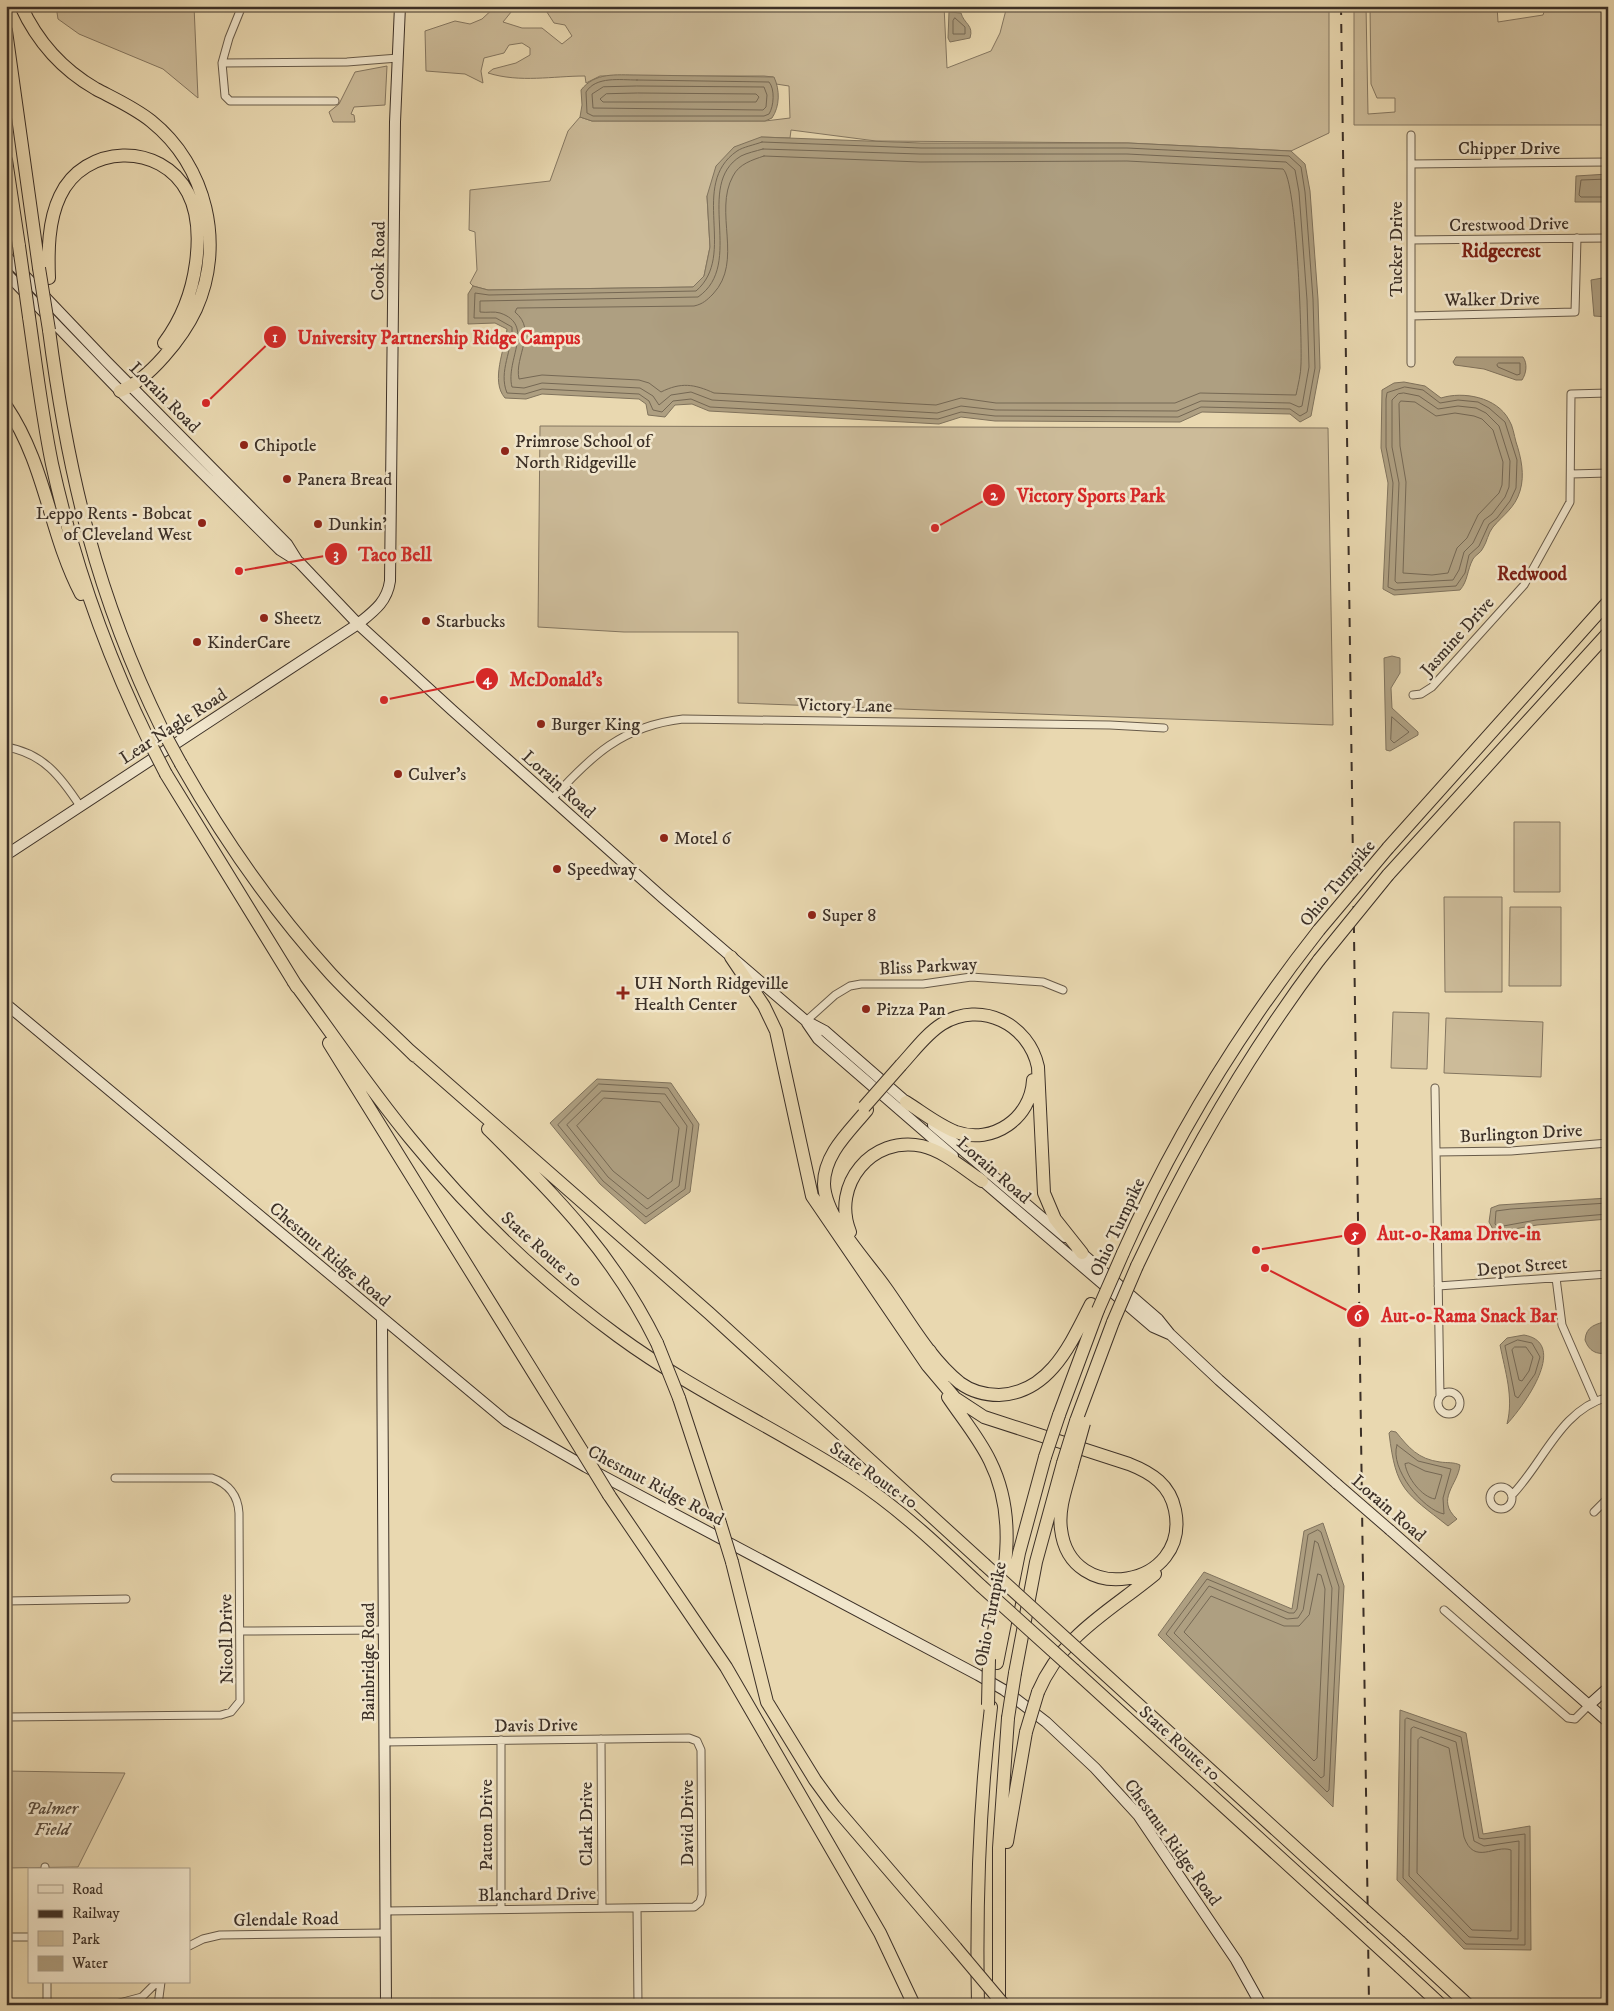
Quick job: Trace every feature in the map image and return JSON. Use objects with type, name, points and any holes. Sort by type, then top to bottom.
[{"type":"highway","points":[[21,6],[41,40],[71,72],[94,88],[137,111],[168,137],[189,165],[204,202],[209,225],[210,253],[206,278],[198,303],[176,341],[126,386]]},
{"type":"highway","points":[[6,31],[65,440],[87,533],[119,631],[162,729],[226,841],[283,918],[346,990],[409,1050],[579,1222],[619,1275],[657,1343],[679,1398],[732,1562],[768,1704],[815,1780],[834,1806],[1004,2005]]},
{"type":"highway","points":[[49,330],[52,315],[49,278],[50,236],[54,210],[64,189],[82,169],[106,157],[132,155],[163,166],[185,187],[193,204],[197,228],[197,259],[191,290],[180,318],[168,338],[126,386]]},
{"type":"highway","points":[[6,160],[29,317],[57,484],[78,564],[102,634]]},
{"type":"highway","points":[[6,406],[33,453],[74,581],[102,634],[148,739],[166,774],[293,980],[322,1031],[582,1451],[730,1674],[880,1934],[914,2005]]},
{"type":"highway","name":"Ohio Turnpike","points":[[978,2005],[978,1866],[993,1661],[1019,1553],[1046,1457],[1094,1307],[1172,1153],[1217,1076],[1267,1000],[1320,930],[1388,848],[1608,602]]},
{"type":"highway","name":"Ohio Turnpike","points":[[999,2005],[998,1891],[1002,1783],[1008,1718],[1033,1576],[1080,1422],[1094,1391],[1099,1357],[1137,1266],[1178,1183],[1221,1104],[1270,1029],[1319,960],[1388,875],[1608,633]]},
{"type":"highway","points":[[731,957],[764,1006],[776,1031],[808,1186],[816,1205],[928,1366],[990,1460],[1000,1484],[1006,1508],[1007,1555],[993,1661]]},
{"type":"highway","name":"State Route 10","points":[[293,980],[368,1084],[423,1154],[484,1221],[533,1267],[602,1324],[676,1376],[856,1480],[907,1518],[1441,2005]]},
{"type":"highway","points":[[835,1230],[820,1198],[820,1171],[831,1146],[866,1109],[932,1031],[959,1016],[975,1014],[993,1017],[1006,1022],[1021,1034],[1032,1050],[1038,1067],[1044,1193],[1055,1219],[1082,1253]]},
{"type":"highway","points":[[902,1067],[944,1029],[961,1022],[979,1020],[1000,1026],[1017,1037],[1027,1052],[1033,1073],[1031,1095],[1022,1112],[1007,1126],[990,1133],[973,1135],[955,1131],[906,1102]]},
{"type":"highway","name":"State Route 10","points":[[409,1050],[702,1307],[1468,2005]]},
{"type":"highway","points":[[866,1109],[832,1155],[824,1184],[826,1196],[833,1213],[930,1351],[949,1384],[975,1407],[1005,1419],[1145,1465],[1167,1483],[1179,1505],[1181,1524],[1179,1537],[1168,1560],[1151,1577],[1073,1637],[1049,1669],[1038,1692],[1026,1732],[1013,1795],[1002,1879],[998,1891]]},
{"type":"highway","points":[[862,1254],[848,1227],[845,1202],[849,1184],[855,1174],[873,1155],[898,1146],[925,1147],[940,1153],[982,1181]]},
{"type":"highway","points":[[930,1351],[954,1378],[969,1389],[995,1395],[1019,1392],[1036,1384],[1052,1369],[1094,1307]]},
{"type":"highway","points":[[928,1366],[960,1402],[984,1417],[1129,1464],[1155,1477],[1164,1486],[1172,1501],[1176,1525],[1168,1552],[1155,1567],[1131,1579],[1113,1580],[1088,1572],[1073,1559],[1064,1541],[1060,1521],[1068,1464]]},
{"type":"street","points":[[242,6],[229,38],[222,63],[225,96],[230,101],[334,101]]},
{"type":"street","name":"Cook Road","points":[[358,624],[383,602],[390,581],[400,6]]},
{"type":"street","points":[[222,63],[347,62],[398,58]]},
{"type":"street","name":"Tucker Drive","points":[[1411,135],[1411,363]]},
{"type":"street","name":"Chipper Drive","points":[[1411,164],[1608,162]]},
{"type":"street","name":"Walker Drive","points":[[1411,316],[1575,312],[1577,238]]},
{"type":"street","name":"Crestwood Drive","points":[[1411,240],[1608,238]]},
{"type":"street","name":"Lorain Road","points":[[6,256],[280,550],[298,562],[358,624],[731,957],[806,1021],[825,1031],[1158,1318],[1170,1334],[1336,1484],[1608,1722]]},
{"type":"street","name":"Lorain Road","points":[[6,273],[126,386]]},
{"type":"street","name":"Jasmine Drive","points":[[1413,694],[1420,694],[1432,687],[1524,585],[1570,502],[1571,394],[1608,393]]},
{"type":"street","points":[[1571,474],[1608,473]]},
{"type":"street","name":"Lear Nagle Road","points":[[6,855],[358,624]]},
{"type":"street","name":"Victory Lane","points":[[552,799],[584,764],[609,744],[650,725],[683,719],[1136,725],[1164,728]]},
{"type":"street","points":[[6,747],[26,752],[50,766],[61,778],[80,806]]},
{"type":"street","name":"Bliss Parkway","points":[[806,1021],[835,996],[850,986],[861,984],[923,984],[971,977],[1044,982],[1063,990]]},
{"type":"street","name":"Chestnut Ridge Road","points":[[6,1004],[484,1405],[529,1436],[970,1670],[1023,1703],[1095,1768],[1138,1815],[1236,1960],[1261,2005]]},
{"type":"street","name":"Lorain Road","points":[[806,1021],[818,1039],[982,1181],[1153,1328],[1170,1334]]},
{"type":"street","points":[[1436,1088],[1440,1396]]},
{"type":"street","name":"Burlington Drive","points":[[1436,1152],[1511,1150],[1608,1143]]},
{"type":"street","points":[[1056,1244],[1063,1236]]},
{"type":"street","name":"Depot Street","points":[[1438,1286],[1608,1274]]},
{"type":"street","points":[[1556,1278],[1560,1319],[1594,1401]]},
{"type":"street","name":"Bainbridge Road","points":[[382,1320],[386,2005]]},
{"type":"street","points":[[1512,1495],[1568,1421],[1594,1401],[1608,1397]]},
{"type":"street","name":"Nicoll Drive","points":[[6,1718],[226,1714],[236,1709],[240,1701],[239,1506],[233,1492],[224,1483],[203,1477],[115,1478]]},
{"type":"street","points":[[1594,1512],[1608,1498]]},
{"type":"street","points":[[6,1600],[126,1599]]},
{"type":"street","points":[[1444,1610],[1568,1718],[1575,1719],[1608,1688]]},
{"type":"street","points":[[241,1631],[384,1630]]},
{"type":"street","name":"Davis Drive","points":[[384,1742],[689,1738]]},
{"type":"street","name":"David Drive","points":[[689,1738],[697,1741],[701,1747],[702,1770],[702,1898],[698,1904],[690,1907]]},
{"type":"street","name":"Clark Drive","points":[[601,1739],[602,1908]]},
{"type":"street","name":"Patton Drive","points":[[501,1740],[502,1909]]},
{"type":"street","name":"Blanchard Drive","points":[[385,1911],[690,1907]]},
{"type":"street","points":[[637,1908],[638,2005]]},
{"type":"street","name":"Glendale Road","points":[[190,1945],[202,1939],[220,1935],[385,1933]]},
{"type":"street","points":[[6,1937],[28,1937]]},
{"type":"street","points":[[47,1984],[47,2005]]},
{"type":"street","points":[[112,2005],[142,1997],[155,1984]]},
{"type":"street","points":[[158,2005],[161,1984]]},
{"type":"green space","points":[[56,6],[194,6],[198,98],[163,69],[79,34],[58,19]]},
{"type":"green space","points":[[496,6],[516,6],[503,22],[522,28],[542,28],[562,44],[572,36],[565,25],[554,23],[543,6],[944,6],[947,68],[991,51],[1000,33],[1007,6],[1329,6],[1329,133],[1291,151],[1128,143],[876,141],[791,130],[790,138],[761,137],[707,196],[710,247],[704,276],[693,287],[488,290],[473,286],[470,283],[477,270],[475,232],[469,230],[470,190],[550,181],[568,131],[580,117],[592,121],[765,121],[790,118],[789,86],[776,84],[773,77],[600,76],[586,83],[585,76],[512,78],[488,73],[493,69],[516,63],[530,55],[530,48],[522,43],[509,45],[504,53],[484,58],[481,71],[483,83],[465,74],[426,71],[425,31],[455,21],[470,24],[482,19]]},
{"type":"green space","points":[[1354,6],[1366,6],[1368,114],[1395,112],[1395,98],[1377,98],[1371,84],[1370,6],[1497,6],[1498,22],[1543,15],[1546,6],[1608,6],[1608,125],[1354,125]]},
{"type":"green space","points":[[387,66],[385,105],[354,107],[351,114],[354,115],[355,122],[333,122],[329,112],[339,104],[355,72]]},
{"type":"green space","points":[[540,426],[1328,428],[1333,725],[738,703],[738,632],[624,632],[538,627]]},
{"type":"green space","points":[[1514,822],[1560,822],[1560,892],[1514,892]]},
{"type":"green space","points":[[1444,897],[1502,897],[1502,992],[1445,992]]},
{"type":"green space","points":[[1510,907],[1561,907],[1561,986],[1509,986]]},
{"type":"green space","points":[[1393,1012],[1429,1013],[1427,1069],[1391,1068]]},
{"type":"green space","points":[[1446,1018],[1543,1022],[1541,1077],[1444,1073]]},
{"type":"green space","name":"Palmer Field","points":[[6,1771],[125,1773],[78,1867],[6,1868]]},
{"type":"water","points":[[949,12],[961,13],[970,27],[970,38],[950,42],[948,38]]},
{"type":"water","points":[[621,75],[774,77],[778,93],[778,103],[772,118],[765,121],[592,121],[580,117],[582,105],[581,90],[599,77]]},
{"type":"water","points":[[761,137],[921,143],[1128,143],[1291,151],[1305,164],[1310,191],[1318,299],[1320,368],[1311,416],[1300,422],[1290,414],[1202,412],[1180,422],[995,421],[961,417],[939,424],[709,411],[692,404],[675,405],[665,417],[648,415],[646,404],[639,399],[542,394],[526,399],[505,398],[499,383],[499,374],[507,329],[495,323],[468,324],[468,294],[473,286],[488,290],[693,287],[704,276],[710,247],[707,196],[716,166],[734,147]]},
{"type":"water","points":[[1608,174],[1608,202],[1575,202],[1576,176]]},
{"type":"water","points":[[1608,277],[1608,317],[1594,316],[1591,280]]},
{"type":"water","points":[[1456,357],[1523,357],[1526,363],[1525,372],[1522,380],[1516,380],[1484,369],[1455,365],[1453,362]]},
{"type":"water","points":[[1404,382],[1425,386],[1441,398],[1459,395],[1488,401],[1504,412],[1513,431],[1522,466],[1522,479],[1518,497],[1493,527],[1482,550],[1473,559],[1465,583],[1460,590],[1394,595],[1383,589],[1388,483],[1381,448],[1382,390],[1394,383]]},
{"type":"water","points":[[1392,656],[1400,658],[1400,673],[1391,688],[1392,708],[1418,732],[1418,735],[1390,751],[1386,750],[1384,658]]},
{"type":"water","points":[[597,1079],[671,1083],[699,1124],[690,1192],[645,1224],[600,1184],[550,1123]]},
{"type":"water","points":[[1608,1198],[1608,1219],[1537,1225],[1497,1232],[1494,1231],[1489,1222],[1491,1208],[1499,1205]]},
{"type":"water","points":[[1608,1321],[1608,1353],[1597,1353],[1591,1349],[1585,1340],[1587,1332],[1592,1326]]},
{"type":"water","points":[[1524,1335],[1537,1340],[1543,1350],[1543,1362],[1532,1390],[1507,1424],[1510,1404],[1500,1345],[1507,1338]]},
{"type":"water","points":[[1391,1431],[1396,1432],[1410,1448],[1432,1461],[1460,1465],[1448,1498],[1451,1512],[1457,1519],[1448,1526],[1412,1497],[1399,1479],[1392,1452],[1389,1433]]},
{"type":"water","points":[[1323,1523],[1344,1586],[1333,1807],[1158,1635],[1204,1572],[1292,1609],[1304,1531]]},
{"type":"water","points":[[1400,1710],[1466,1733],[1483,1834],[1530,1826],[1531,1950],[1464,1949],[1397,1880]]},
{"type":"railway","points":[[1341,6],[1369,2005]]},
{"type":"place","name":"University Partnership Ridge Campus","points":[[206,403]]},
{"type":"place","name":"Chipotle","points":[[244,445]]},
{"type":"place","name":"Primrose School of North Ridgeville","points":[[505,451]]},
{"type":"place","name":"Panera Bread","points":[[287,479]]},
{"type":"place","name":"Leppo Rents - Bobcat of Cleveland West","points":[[202,523]]},
{"type":"place","name":"Dunkin'","points":[[318,524]]},
{"type":"place","name":"Victory Sports Park","points":[[935,528]]},
{"type":"place","name":"Taco Bell","points":[[239,571]]},
{"type":"place","name":"Sheetz","points":[[264,618]]},
{"type":"place","name":"Starbucks","points":[[426,621]]},
{"type":"place","name":"KinderCare","points":[[197,642]]},
{"type":"place","name":"McDonald's","points":[[384,700]]},
{"type":"place","name":"Burger King","points":[[541,724]]},
{"type":"place","name":"Culver's","points":[[398,774]]},
{"type":"place","name":"Motel 6","points":[[664,838]]},
{"type":"place","name":"Speedway","points":[[557,869]]},
{"type":"place","name":"Super 8","points":[[812,915]]},
{"type":"place","name":"UH North Ridgeville Health Center","points":[[623,993]]},
{"type":"place","name":"Pizza Pan","points":[[866,1009]]},
{"type":"place","name":"Aut-o-Rama Drive-in","points":[[1256,1250]]},
{"type":"place","name":"Aut-o-Rama Snack Bar","points":[[1265,1268]]},
{"type":"district","name":"Ridgecrest","points":[[1501,250]]},
{"type":"district","name":"Redwood","points":[[1532,573]]}]
